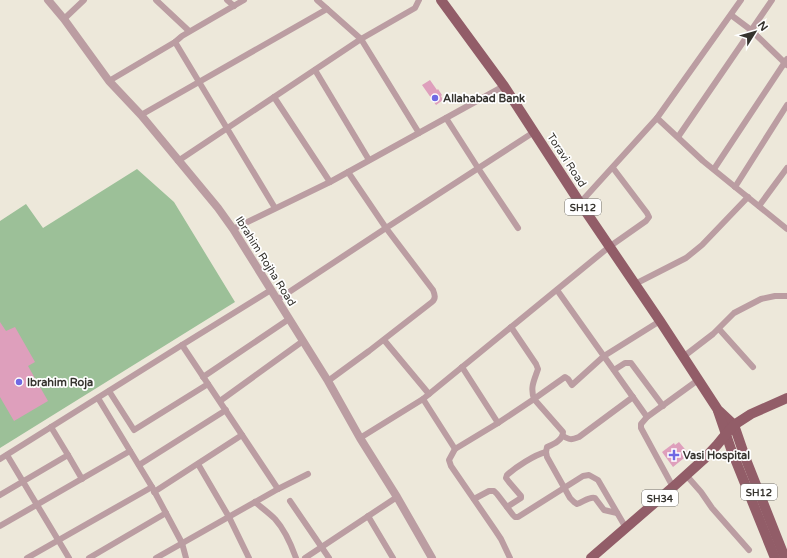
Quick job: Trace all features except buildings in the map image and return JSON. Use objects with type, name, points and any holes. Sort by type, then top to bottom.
[{"type":"main road","name":"Toravi Road","points":[[441,2],[504,86],[718,410]]},
{"type":"main road","points":[[734,425],[751,414],[787,398]]},
{"type":"main road","name":"SH12","points":[[718,410],[734,425],[785,558]]},
{"type":"main road","name":"SH12","points":[[718,410],[775,558]]},
{"type":"main road","name":"SH34","points":[[591,558],[686,475],[717,446],[734,425]]},
{"type":"street","name":"Ibrahim Rojha Road","points":[[48,0],[64,19],[109,81],[141,115],[218,208],[233,229],[328,382],[432,558]]},
{"type":"street","points":[[64,19],[84,0]]},
{"type":"street","points":[[156,0],[189,31]]},
{"type":"street","points":[[227,0],[234,6]]},
{"type":"street","points":[[109,81],[175,42],[189,31],[244,0]]},
{"type":"street","points":[[317,0],[361,39],[419,133]]},
{"type":"street","points":[[178,160],[361,39],[415,8],[419,0]]},
{"type":"street","points":[[580,203],[657,118],[741,0]]},
{"type":"street","points":[[678,137],[772,0]]},
{"type":"street","points":[[141,115],[327,9]]},
{"type":"street","points":[[714,169],[786,62],[751,30],[731,15]]},
{"type":"street","points":[[175,42],[275,208]]},
{"type":"street","points":[[315,70],[369,160]]},
{"type":"street","points":[[233,229],[330,182],[504,86]]},
{"type":"street","points":[[274,97],[330,182]]},
{"type":"street","points":[[735,187],[787,105]]},
{"type":"street","points":[[446,118],[518,228]]},
{"type":"street","points":[[657,118],[703,161],[787,229]]},
{"type":"street","points":[[277,300],[534,132]]},
{"type":"street","points":[[360,438],[423,399],[610,247],[646,221],[649,217],[647,213],[612,168]]},
{"type":"street","points":[[760,206],[787,168]]},
{"type":"street","points":[[328,382],[435,299],[433,290],[386,228],[348,172]]},
{"type":"street","points":[[635,284],[686,258],[702,245],[748,197]]},
{"type":"street","points":[[0,459],[271,290]]},
{"type":"street","points":[[557,290],[648,417]]},
{"type":"street","points":[[683,357],[719,329],[734,313],[747,305],[761,299],[775,296],[787,296]]},
{"type":"street","points":[[204,377],[289,319]]},
{"type":"street","points":[[510,558],[501,539],[451,466],[449,460],[455,448],[498,423],[565,377],[572,385],[604,356],[660,321]]},
{"type":"street","points":[[511,327],[538,369],[532,386],[534,399],[563,432],[563,436],[568,439],[572,440],[579,437],[633,397]]},
{"type":"street","points":[[719,329],[754,367]]},
{"type":"street","points":[[384,340],[429,394]]},
{"type":"street","points":[[220,401],[303,342]]},
{"type":"street","points":[[182,345],[278,489]]},
{"type":"street","points":[[614,370],[625,363],[632,363],[663,406]]},
{"type":"street","points":[[462,367],[498,423]]},
{"type":"street","points":[[673,487],[641,428],[641,424],[648,417],[698,380]]},
{"type":"street","points":[[109,391],[134,430],[208,384]]},
{"type":"street","points":[[98,398],[153,489],[182,543],[186,558]]},
{"type":"street","points":[[423,399],[455,448]]},
{"type":"street","points":[[139,465],[226,410]]},
{"type":"street","points":[[51,427],[82,479]]},
{"type":"street","points":[[27,558],[198,464],[242,435]]},
{"type":"street","points":[[563,436],[547,447],[546,452],[570,498],[577,504],[593,497],[604,510],[617,513]]},
{"type":"street","points":[[0,526],[130,451]]},
{"type":"street","points":[[507,507],[519,500],[521,496],[506,478],[507,475],[533,457],[540,453],[546,452]]},
{"type":"street","points":[[7,455],[69,558]]},
{"type":"street","points":[[0,495],[68,455]]},
{"type":"street","points":[[198,464],[229,517],[249,558]]},
{"type":"street","points":[[156,558],[278,489],[308,474]]},
{"type":"street","points":[[474,499],[489,491],[494,491],[513,516],[518,517],[583,476],[589,475],[598,480],[626,528]]},
{"type":"street","points":[[686,475],[701,492],[712,508],[750,550]]},
{"type":"street","points":[[305,558],[397,497]]},
{"type":"street","points":[[290,501],[329,558]]},
{"type":"street","points":[[255,502],[274,518],[288,538],[296,558]]},
{"type":"street","points":[[89,558],[166,513]]},
{"type":"street","points":[[368,516],[393,558]]},
{"type":"green space","points":[[137,169],[174,202],[235,302],[0,448],[0,221],[26,204],[43,228]]},
{"type":"place","name":"Allahabad Bank","points":[[435,98]]},
{"type":"place","name":"Ibrahim Roja","points":[[19,382]]},
{"type":"place","name":"Vasi Hospital","points":[[674,455]]}]
